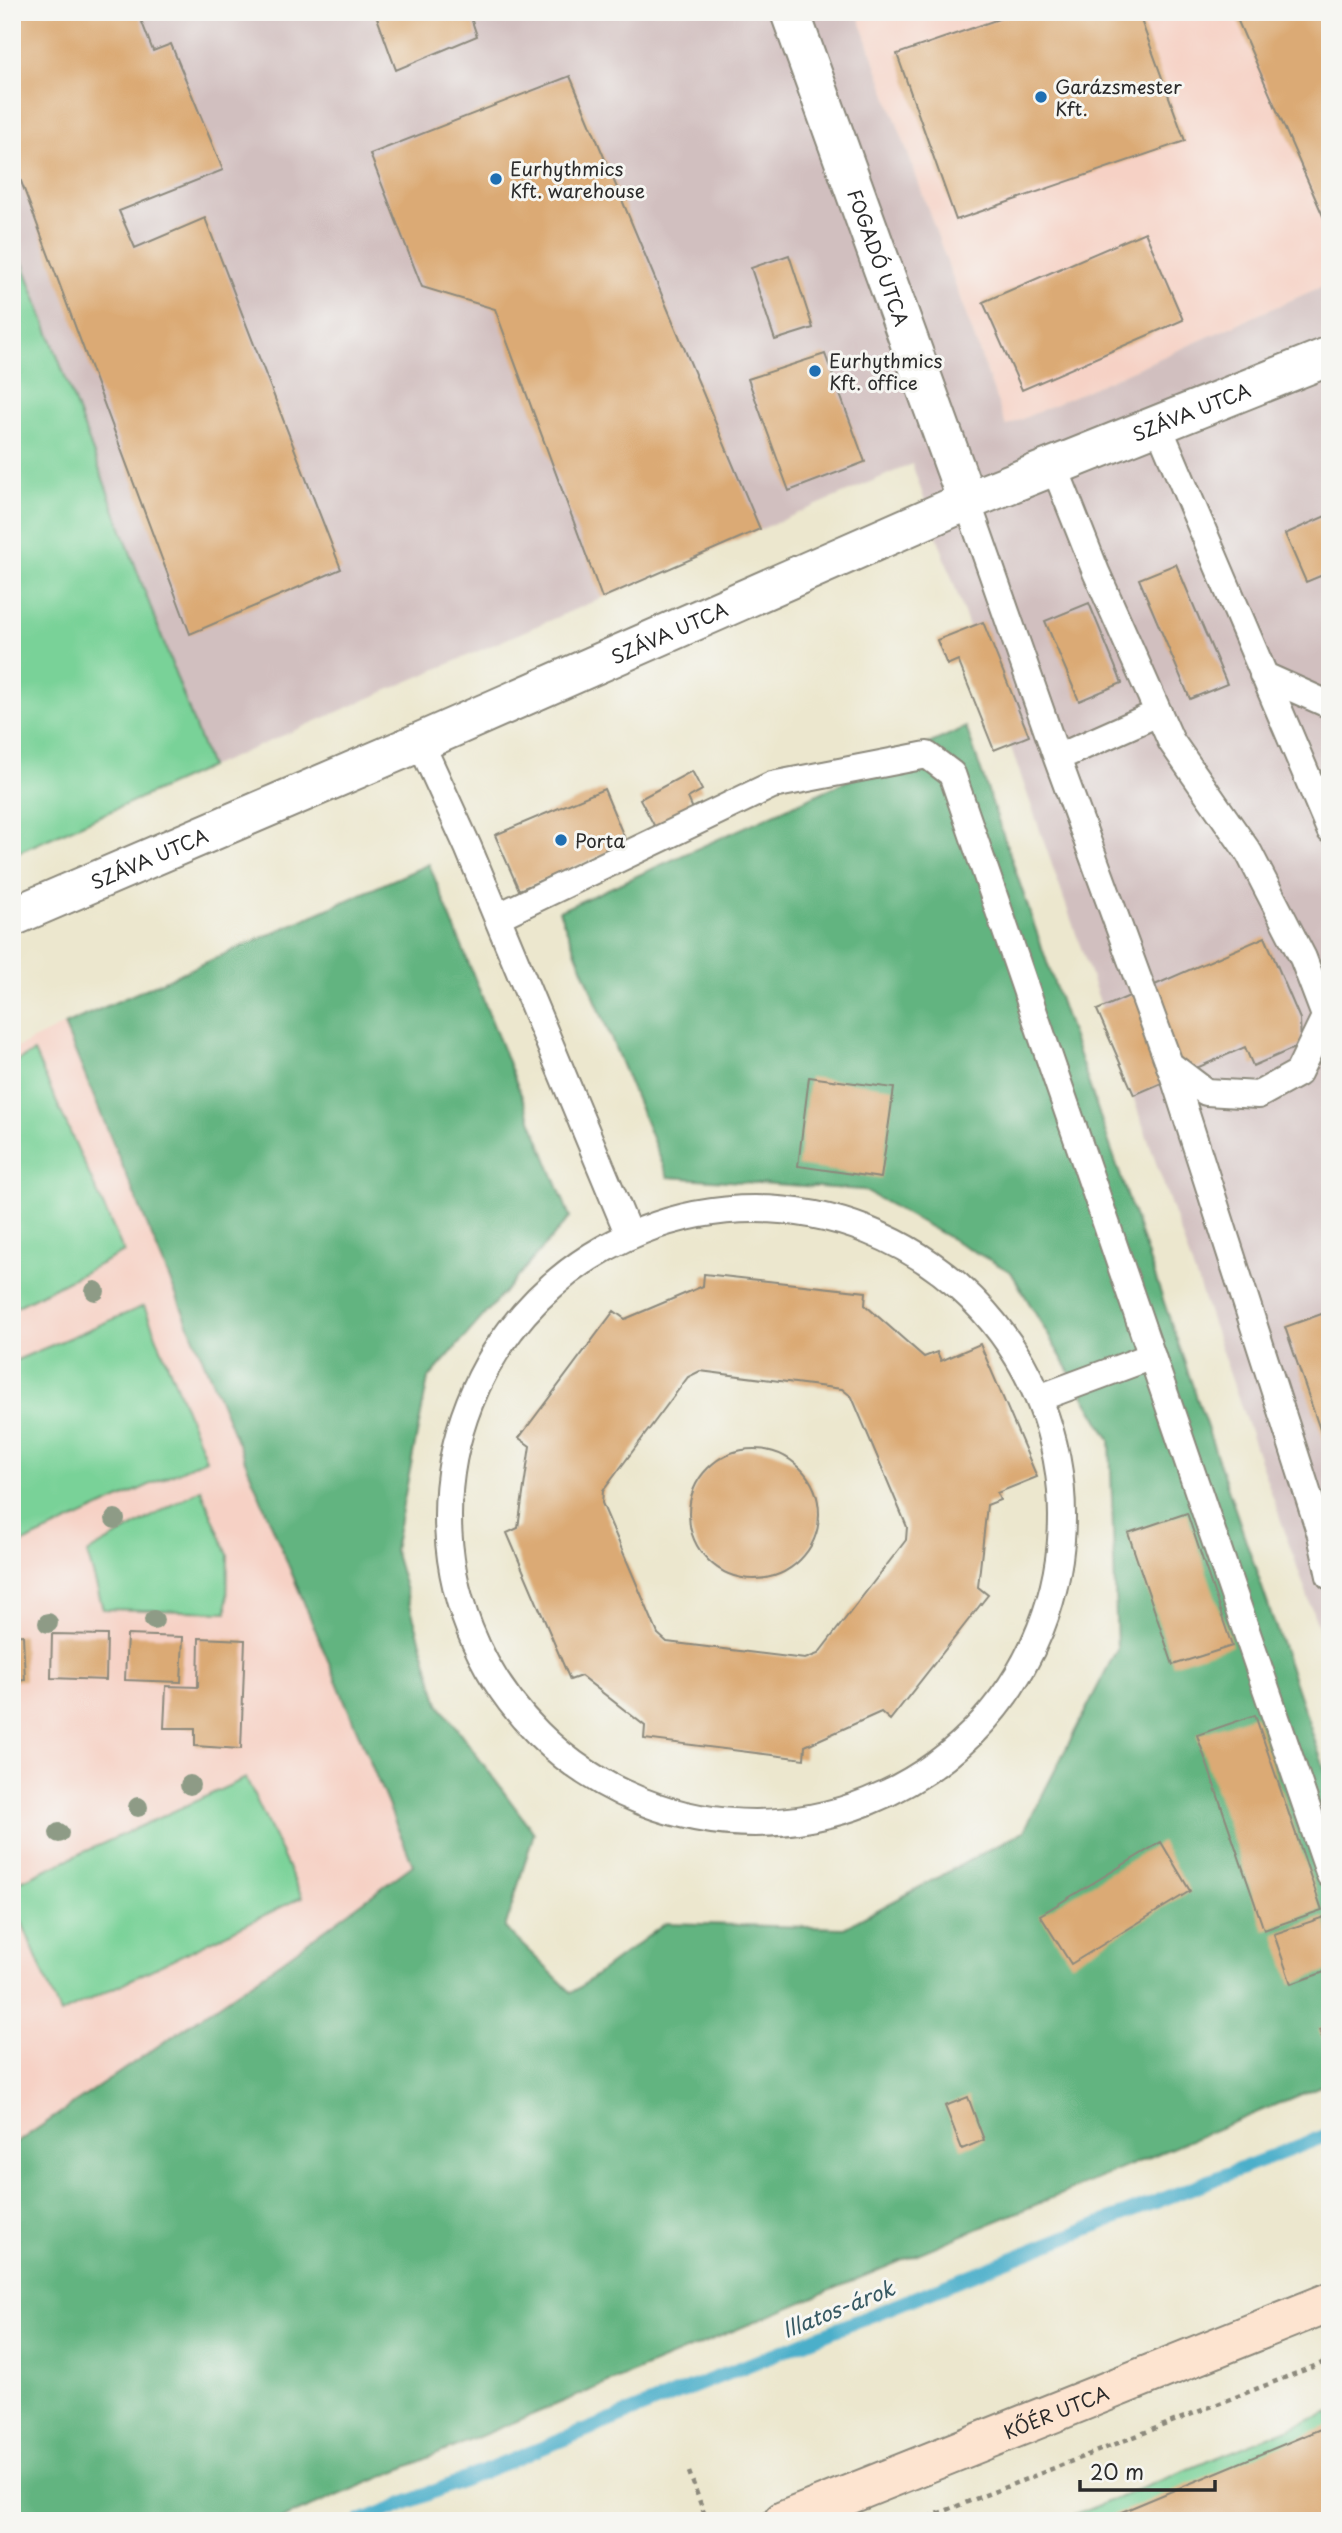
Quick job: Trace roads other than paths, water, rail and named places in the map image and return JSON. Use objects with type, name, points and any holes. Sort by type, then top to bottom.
[{"type":"street","name":"FOGADÓ UTCA","points":[[790,12],[967,501]]},
{"type":"street","name":"SZÁVA UTCA","points":[[12,918],[967,501],[1330,356]]},
{"type":"street","name":"KŐÉR UTCA","points":[[783,2521],[1330,2302]]},
{"type":"lane","points":[[1158,425],[1330,830]]},
{"type":"lane","points":[[1054,466],[1096,572],[1171,741],[1249,853],[1303,958],[1327,1023],[1298,1073],[1258,1095],[1206,1092],[1169,1064]]},
{"type":"lane","points":[[967,501],[1169,1064],[1325,1539],[1330,1576]]},
{"type":"lane","points":[[1263,675],[1330,705]]},
{"type":"lane","points":[[1057,758],[1158,713]]},
{"type":"lane","points":[[420,742],[497,917],[629,1235]]},
{"type":"lane","points":[[497,917],[772,785],[927,755],[952,774],[1330,1875]]},
{"type":"lane","points":[[789,1210],[868,1230],[940,1270],[998,1327],[1039,1398],[1060,1475],[1061,1555],[1041,1633],[1002,1702],[945,1759],[876,1800],[800,1822],[720,1823],[642,1803],[572,1764],[514,1708],[472,1639],[450,1563],[449,1536],[448,1482],[467,1404],[505,1335],[560,1276],[629,1235],[707,1212],[789,1210]]},
{"type":"lane","points":[[1039,1398],[1152,1356]]},
{"type":"waterway","name":"Illatos-árok","points":[[361,2521],[1048,2244],[1330,2134]]},
{"type":"place","name":"Garázsmester Kft.","points":[[1041,97]]},
{"type":"place","name":"Eurhythmics Kft. warehouse","points":[[496,179]]},
{"type":"place","name":"Eurhythmics Kft. office","points":[[815,371]]},
{"type":"place","name":"Porta","points":[[561,840]]}]
